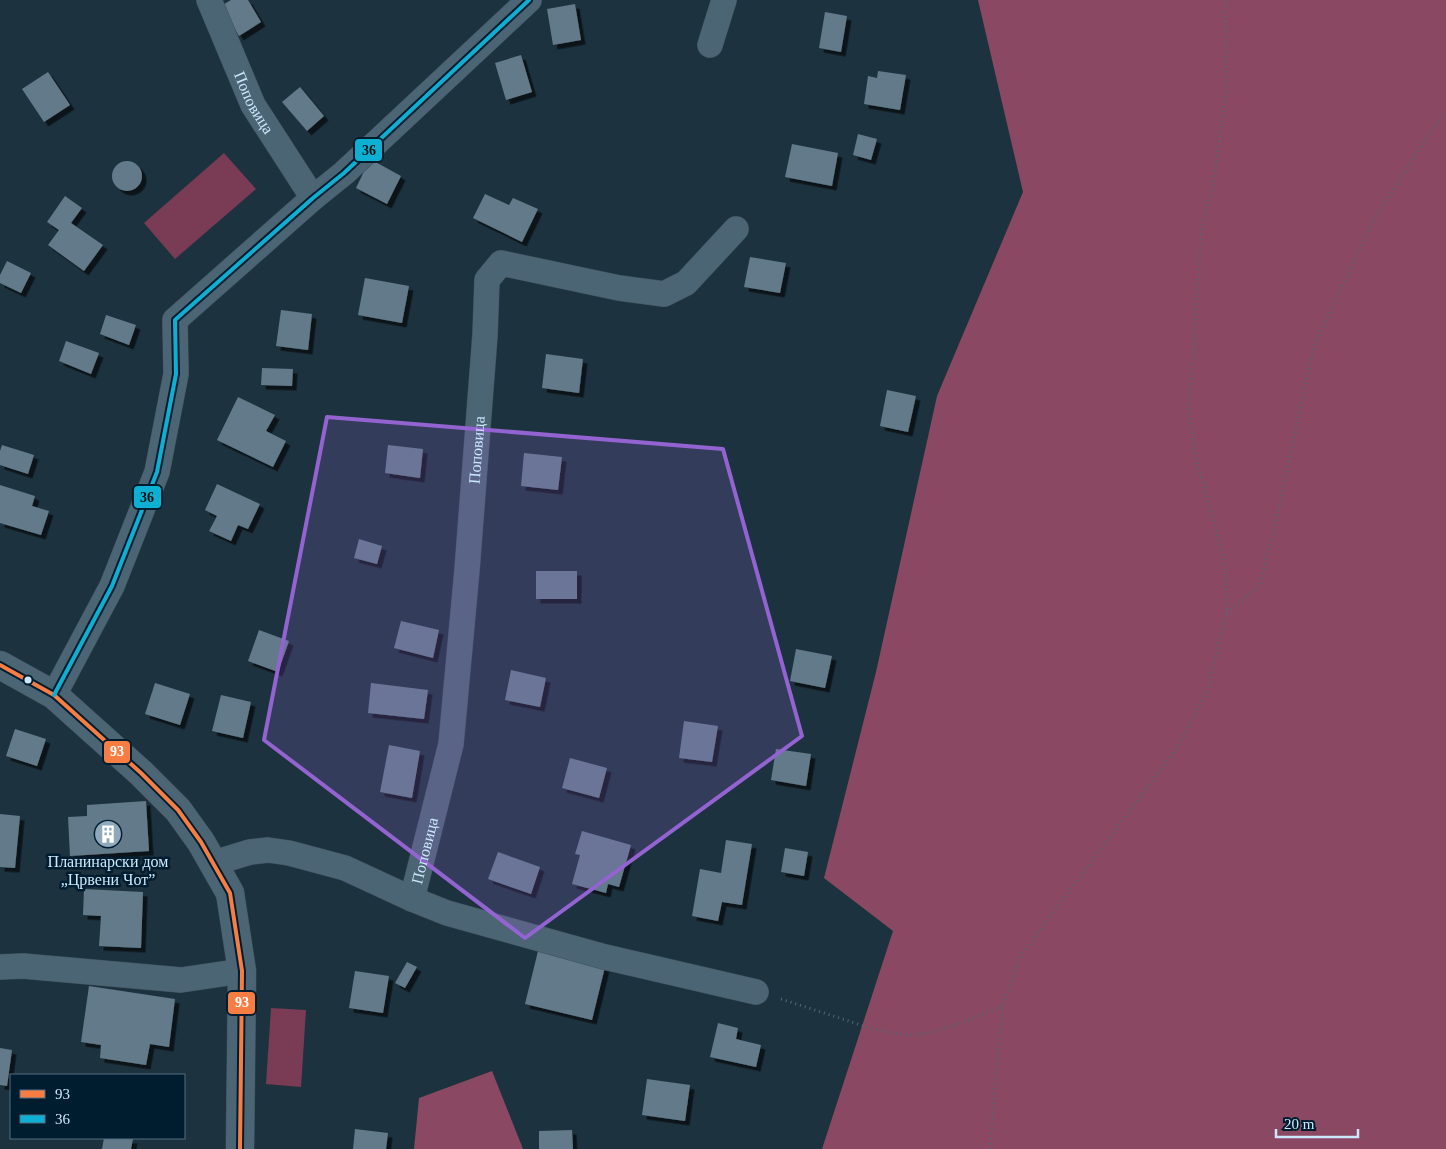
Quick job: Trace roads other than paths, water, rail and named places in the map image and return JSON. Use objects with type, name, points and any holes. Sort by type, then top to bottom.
[{"type":"street","name":"Поповица","points":[[209,0],[253,105],[313,198]]},
{"type":"street","points":[[54,695],[112,586],[157,472],[176,374],[175,320],[344,173],[529,0]]},
{"type":"street","points":[[710,45],[724,0]]},
{"type":"street","name":"Поповица","points":[[412,899],[451,744],[472,512],[485,335],[487,280],[501,264],[619,288],[664,294],[686,283],[736,229]]},
{"type":"street","points":[[0,665],[54,695],[141,773],[178,810],[214,863],[230,893],[242,971],[240,1149]]},
{"type":"street","name":"Поповица","points":[[214,863],[250,852],[268,850],[289,852],[345,868],[447,913],[605,957],[756,992]]},
{"type":"street","points":[[0,967],[23,966],[181,980],[242,971]]},
{"type":"place","name":"Планинарски дом „Црвени Чот”","points":[[108,834]]}]
